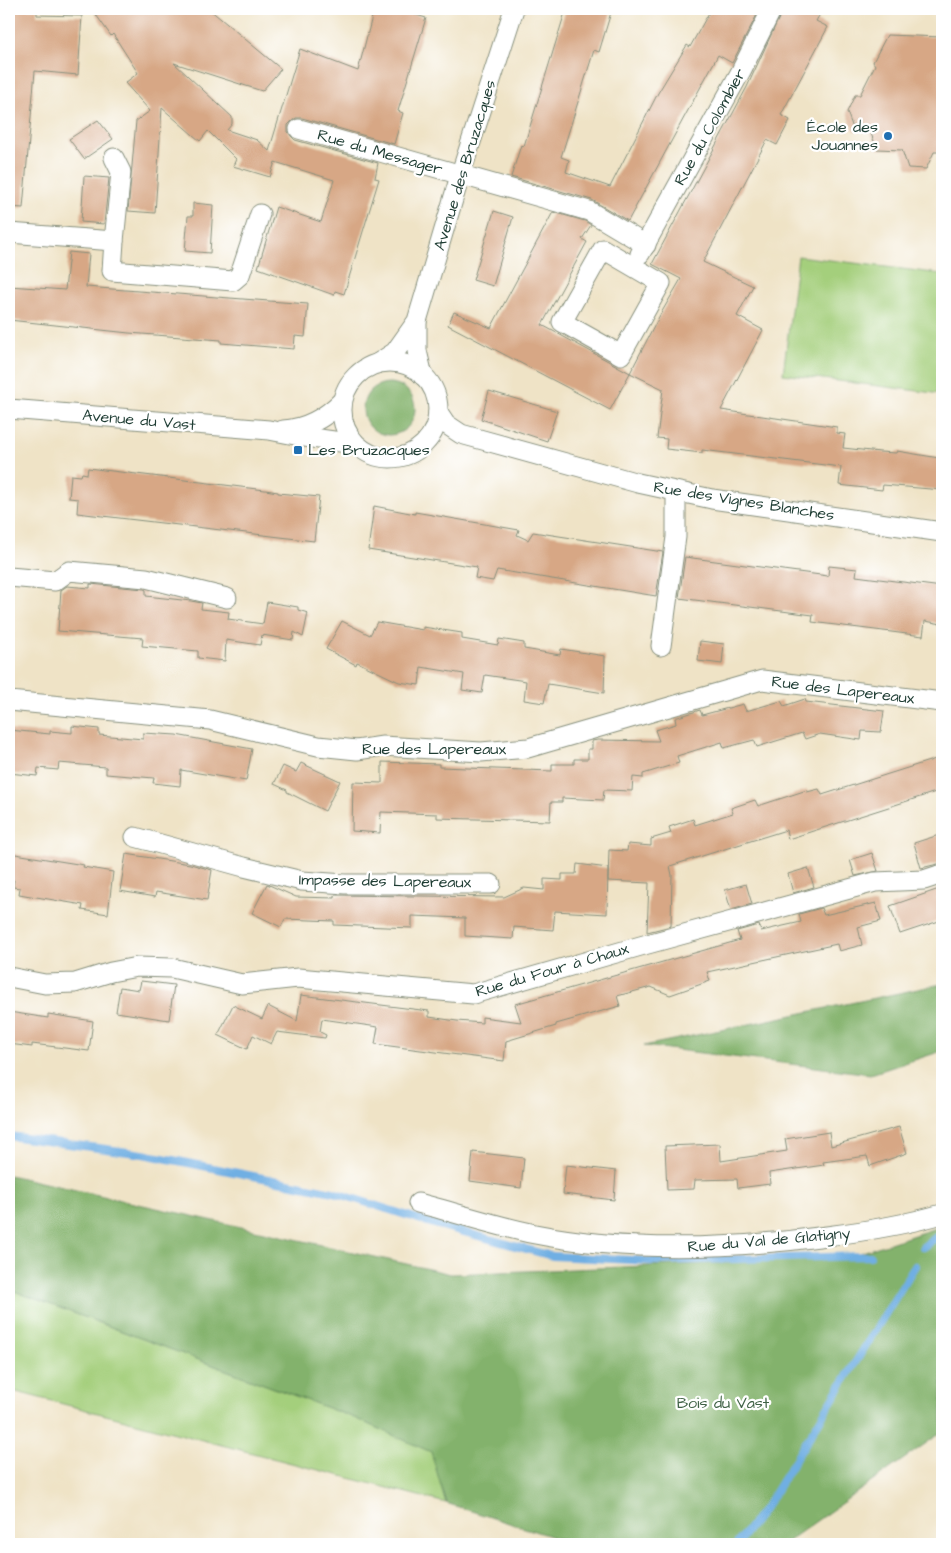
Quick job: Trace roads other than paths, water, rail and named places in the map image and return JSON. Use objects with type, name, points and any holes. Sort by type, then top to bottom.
[{"type":"street","name":"Avenue des Bruzacques","points":[[378,364],[396,352],[416,321],[514,9]]},
{"type":"street","name":"Rue du Colombier","points":[[632,266],[646,245],[741,71],[772,9]]},
{"type":"street","name":"Rue du Messager","points":[[299,129],[460,176]]},
{"type":"street","points":[[114,158],[121,172],[112,272],[233,281],[240,275],[260,214]]},
{"type":"street","points":[[460,176],[589,211],[646,245]]},
{"type":"street","points":[[9,233],[114,242]]},
{"type":"street","points":[[602,249],[632,266],[661,283],[621,355],[562,322],[602,249]]},
{"type":"street","name":"Avenue des Bruzacques","points":[[416,321],[417,351],[424,376]]},
{"type":"street","points":[[400,363],[411,367],[424,376],[434,390],[438,401],[436,424],[426,443],[407,456],[396,458],[374,456],[355,444],[343,425],[341,413],[342,401],[347,387],[357,374],[378,364],[400,363]]},
{"type":"street","name":"Avenue du Vast","points":[[9,409],[287,430],[308,424],[326,415],[342,401]]},
{"type":"street","name":"Rue des Vignes Blanches","points":[[438,412],[446,424],[461,434]]},
{"type":"street","name":"Avenue du Vast","points":[[269,430],[355,444]]},
{"type":"street","name":"Rue des Vignes Blanches","points":[[432,434],[461,434],[638,484],[712,499],[942,532]]},
{"type":"street","points":[[661,646],[676,537],[676,492]]},
{"type":"street","points":[[9,577],[55,581],[69,571],[146,578],[227,598]]},
{"type":"street","name":"Rue des Lapereaux","points":[[9,701],[210,720],[318,746],[357,750],[383,746],[481,752],[528,748],[762,680],[942,702]]},
{"type":"street","name":"Impasse des Lapereaux","points":[[136,837],[302,881],[345,884],[491,884]]},
{"type":"street","name":"Rue du Four à Chaux","points":[[9,977],[45,984],[76,983],[137,966],[172,968],[242,984],[298,978],[473,994],[644,944],[875,882],[924,880],[942,874]]},
{"type":"street","name":"Rue du Val de Glatigny","points":[[418,1203],[535,1234],[584,1241],[678,1247],[720,1247],[797,1240],[881,1229],[942,1214]]},
{"type":"waterway","points":[[9,1136],[143,1154],[333,1192],[434,1224],[552,1256],[652,1261],[870,1256]]},
{"type":"waterway","points":[[923,1247],[942,1233]]},
{"type":"waterway","points":[[737,1544],[769,1502],[915,1266]]},
{"type":"place","name":"École des Jouannes","points":[[888,136]]},
{"type":"place","name":"Les Bruzacques","points":[[298,450]]},
{"type":"park label","name":"Bois du Vast","points":[[723,1403]]}]
